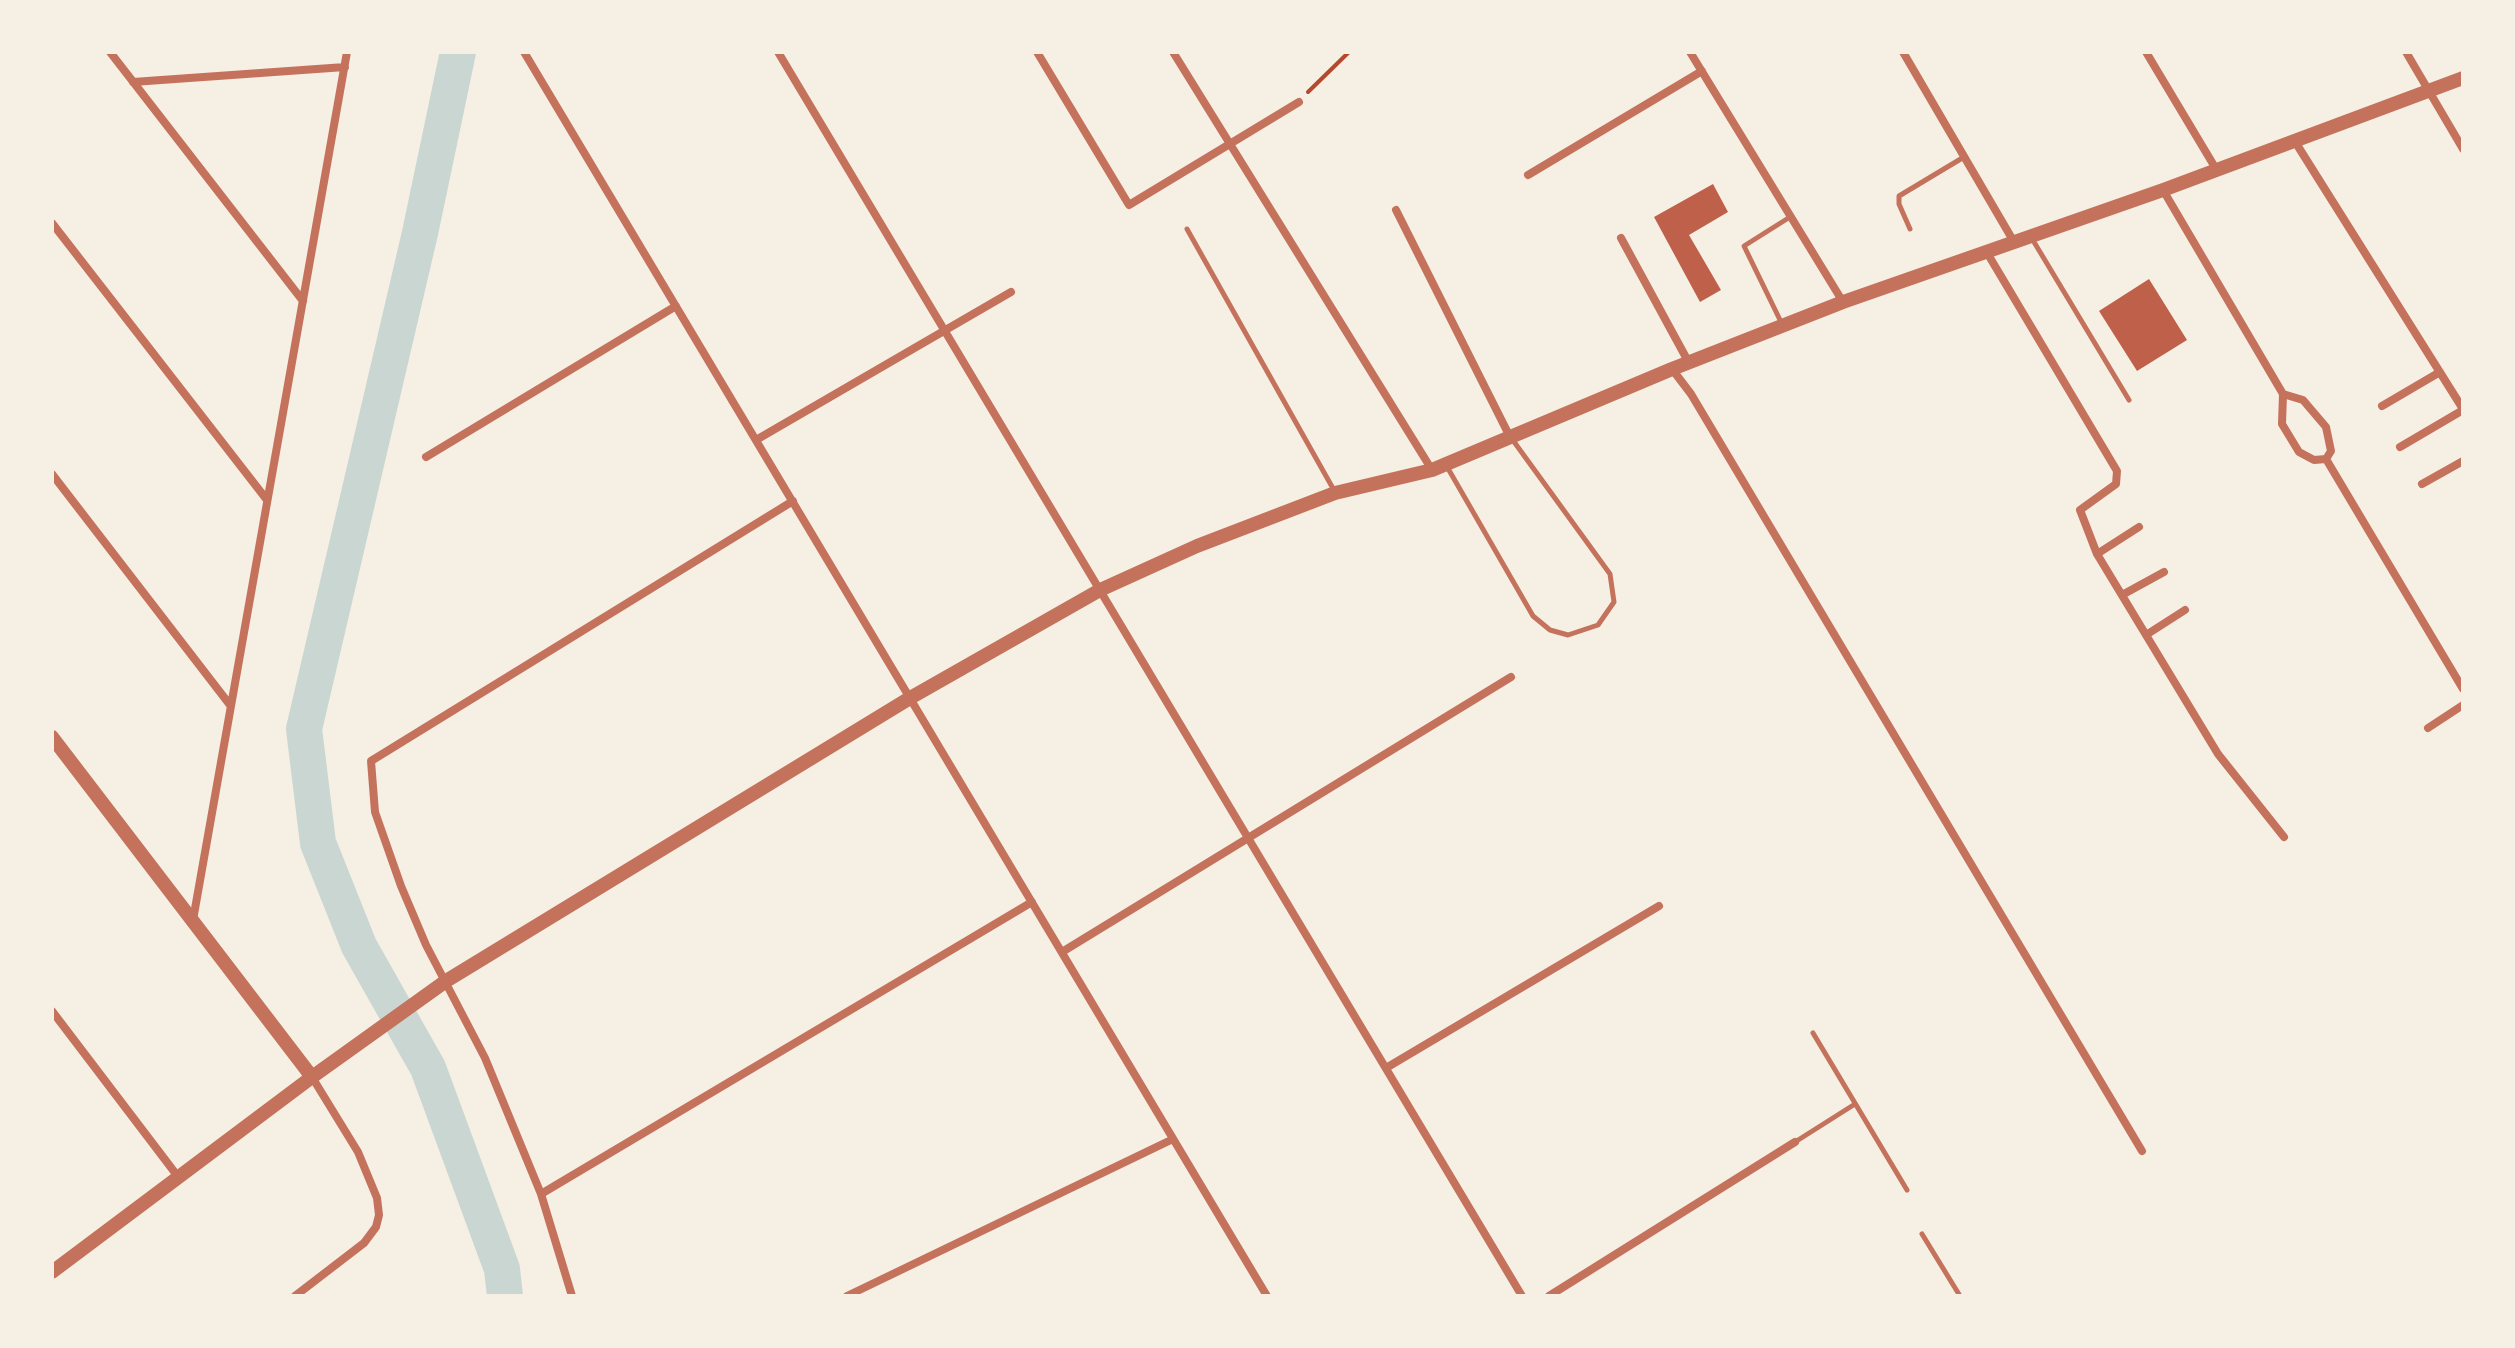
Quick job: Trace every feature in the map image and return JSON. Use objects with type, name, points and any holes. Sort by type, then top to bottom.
[{"type":"street","points":[[110,52],[303,301]]},
{"type":"street","points":[[193,921],[347,52]]},
{"type":"street","points":[[524,52],[1267,1296]]},
{"type":"street","points":[[778,52],[1522,1296]]},
{"type":"street","points":[[1037,52],[1129,205],[1299,102]]},
{"type":"street","points":[[1173,52],[1432,470]]},
{"type":"street","points":[[1690,52],[1843,302]]},
{"type":"street","points":[[1903,52],[2014,242]]},
{"type":"street","points":[[2146,52],[2216,169]]},
{"type":"street","points":[[2406,52],[2463,149]]},
{"type":"street","points":[[133,82],[345,67]]},
{"type":"street","points":[[1528,175],[1702,71]]},
{"type":"street","points":[[52,1272],[446,981],[910,698],[1100,590],[1197,546],[1335,493],[1432,470],[1672,369],[1843,302],[2163,190],[2463,78]]},
{"type":"street","points":[[2294,140],[2463,410],[2400,447]]},
{"type":"street","points":[[2163,190],[2283,394],[2280,409],[2282,424],[2299,452],[2314,460],[2326,459]]},
{"type":"street","points":[[1396,210],[1510,437]]},
{"type":"street","points":[[52,223],[267,500]]},
{"type":"street","points":[[1621,238],[1689,363]]},
{"type":"street","points":[[1986,251],[2117,471],[2116,484],[2080,510],[2097,554],[2218,754],[2284,837]]},
{"type":"street","points":[[756,440],[1011,292]]},
{"type":"street","points":[[426,457],[676,306]]},
{"type":"street","points":[[1672,369],[1691,394],[2142,1151]]},
{"type":"street","points":[[2382,406],[2440,372]]},
{"type":"street","points":[[2283,394],[2303,400],[2326,427],[2331,451],[2326,459]]},
{"type":"street","points":[[2326,459],[2463,689]]},
{"type":"street","points":[[2422,484],[2463,461]]},
{"type":"street","points":[[52,474],[230,705]]},
{"type":"street","points":[[572,1296],[541,1194],[485,1058],[426,945],[375,812],[371,761],[793,501]]},
{"type":"street","points":[[2097,554],[2139,527]]},
{"type":"street","points":[[2122,595],[2164,572]]},
{"type":"street","points":[[2146,635],[2185,610]]},
{"type":"street","points":[[1062,952],[1511,677]]},
{"type":"street","points":[[2428,728],[2463,705]]},
{"type":"street","points":[[52,737],[312,1077],[358,1152],[377,1198],[379,1215],[376,1227],[364,1243],[295,1296]]},
{"type":"street","points":[[541,1194],[1032,902]]},
{"type":"street","points":[[1386,1068],[1659,906]]},
{"type":"street","points":[[52,1011],[180,1179]]},
{"type":"street","points":[[847,1296],[1173,1139]]},
{"type":"street","points":[[1549,1296],[1795,1142]]},
{"type":"lane","points":[[1910,229],[1899,204],[1899,196],[1965,157]]},
{"type":"lane","points":[[1783,326],[1744,246],[1791,217]]},
{"type":"lane","points":[[1187,229],[1335,493]]},
{"type":"lane","points":[[2031,236],[2129,400]]},
{"type":"lane","points":[[1446,464],[1533,616],[1550,630],[1568,635],[1598,625],[1614,602],[1610,574],[1510,437]]},
{"type":"lane","points":[[1813,1033],[1907,1190]]},
{"type":"lane","points":[[1795,1142],[1855,1104]]},
{"type":"lane","points":[[1922,1234],[1960,1296]]},
{"type":"path","points":[[1299,102],[1349,52]]},
{"type":"building","points":[[1713,184],[1728,212],[1689,235],[1721,290],[1700,302],[1654,217]]},
{"type":"building","points":[[2149,279],[2187,340],[2137,371],[2099,311]]},
{"type":"waterway","points":[[458,52],[420,233],[304,729],[318,843],[359,946],[428,1068],[502,1269],[505,1296]]}]
